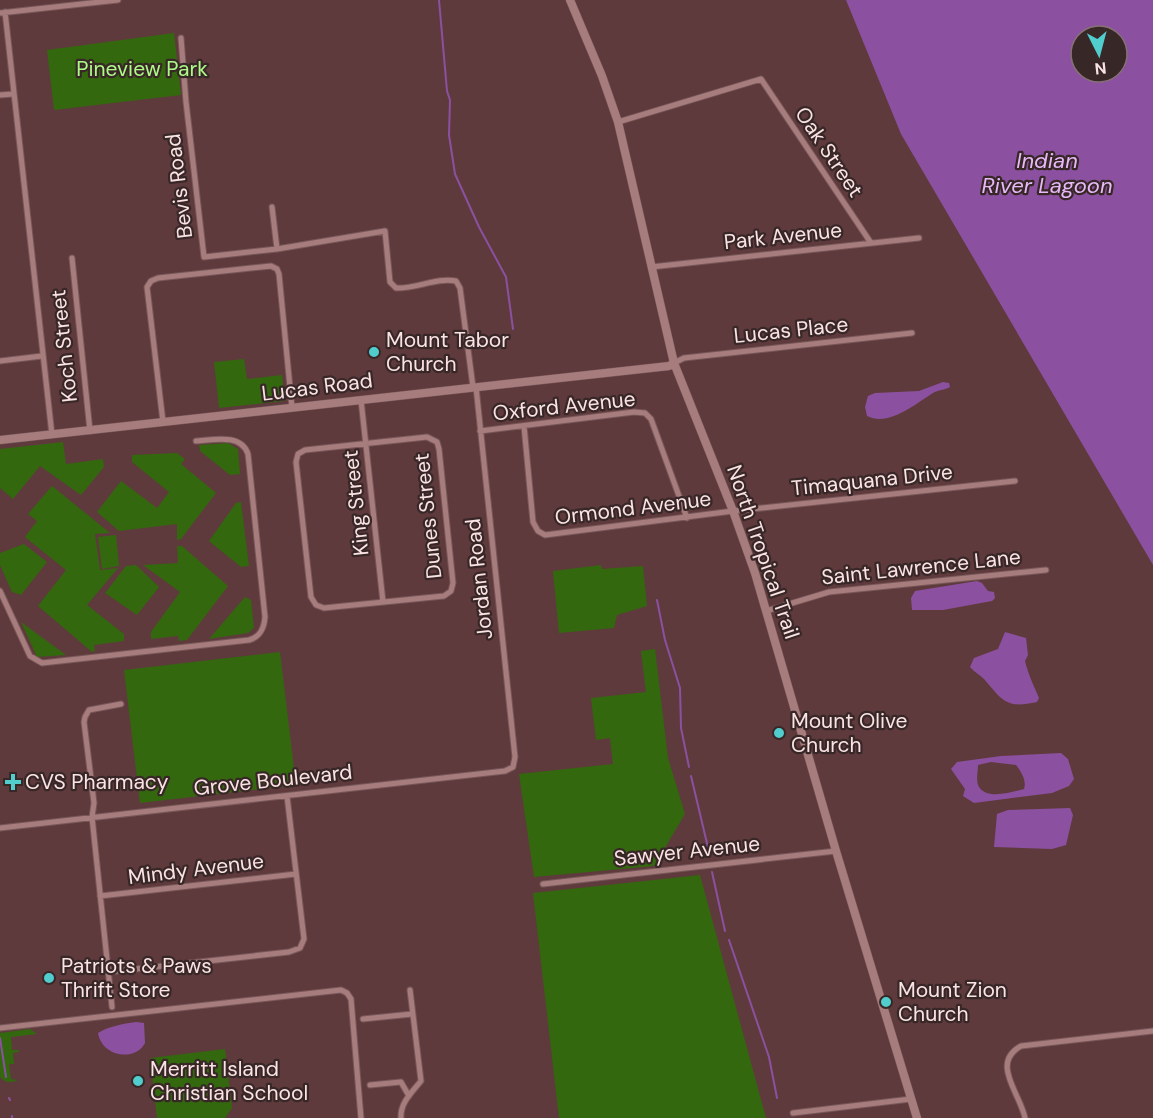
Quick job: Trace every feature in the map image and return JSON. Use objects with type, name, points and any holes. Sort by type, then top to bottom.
[{"type":"street","points":[[52,435],[2,13],[118,0]]},
{"type":"street","name":"North Tropical Trail","points":[[570,0],[602,76],[618,122],[674,363],[755,573],[917,1118]]},
{"type":"street","name":"Bevis Road","points":[[181,38],[204,257],[277,249],[385,231],[390,282],[396,288],[407,288],[448,279],[456,281],[460,288],[474,387]]},
{"type":"street","name":"Oak Street","points":[[618,122],[761,79],[871,243]]},
{"type":"street","points":[[0,95],[13,94]]},
{"type":"street","points":[[272,207],[277,249]]},
{"type":"street","name":"Park Avenue","points":[[651,267],[920,238]]},
{"type":"street","name":"Koch Street","points":[[72,258],[90,430]]},
{"type":"street","points":[[163,422],[147,287],[151,281],[159,278],[270,266],[277,269],[292,408]]},
{"type":"street","name":"Lucas Place","points":[[674,363],[684,358],[912,333]]},
{"type":"street","points":[[0,361],[42,356]]},
{"type":"street","name":"Lucas Road","points":[[0,440],[669,366],[674,363]]},
{"type":"street","name":"Jordan Road","points":[[474,387],[515,757],[513,767]]},
{"type":"street","name":"King Street","points":[[361,400],[383,602]]},
{"type":"street","name":"Oxford Avenue","points":[[480,431],[634,412],[645,413],[651,419],[687,518]]},
{"type":"street","name":"Ormond Avenue","points":[[524,426],[533,522],[538,531],[545,535],[733,512]]},
{"type":"street","name":"Dunes Street","points":[[366,443],[427,437],[437,442],[439,448],[453,583],[451,591],[444,596],[383,602]]},
{"type":"street","points":[[0,591],[30,656],[42,663],[249,640],[258,636],[262,631],[265,617],[248,454],[241,443],[234,440],[196,441]]},
{"type":"street","points":[[366,443],[305,450],[298,454],[296,462],[311,597],[316,605],[324,608],[383,602]]},
{"type":"street","name":"Timaquana Drive","points":[[733,512],[1015,481]]},
{"type":"street","name":"Saint Lawrence Lane","points":[[766,611],[829,592],[1046,570]]},
{"type":"street","points":[[112,1007],[92,817],[94,803],[85,717],[89,710],[94,708],[121,705]]},
{"type":"street","name":"Grove Boulevard","points":[[0,828],[505,771],[513,767]]},
{"type":"street","points":[[108,972],[289,952],[300,948],[304,939],[287,796]]},
{"type":"street","name":"Sawyer Avenue","points":[[543,884],[836,851]]},
{"type":"street","name":"Mindy Avenue","points":[[100,896],[296,874]]},
{"type":"street","points":[[0,1028],[340,990],[347,993],[351,999],[361,1118]]},
{"type":"street","points":[[401,1118],[400,1110],[421,1081],[410,990]]},
{"type":"street","points":[[363,1019],[412,1014]]},
{"type":"street","points":[[1025,1118],[1006,1070],[1007,1058],[1014,1049],[1021,1046],[1153,1031]]},
{"type":"street","points":[[370,1085],[401,1082],[409,1096]]},
{"type":"street","points":[[793,1113],[912,1099]]},
{"type":"green space","name":"Pineview Park","points":[[174,33],[181,95],[54,110],[47,50]]},
{"type":"green space","points":[[244,359],[247,379],[282,375],[285,401],[219,408],[214,362]]},
{"type":"green space","points":[[63,442],[66,464],[103,459],[104,467],[81,495],[40,466],[13,499],[0,488],[0,449]]},
{"type":"green space","points":[[228,443],[238,449],[240,474],[230,475],[200,451],[199,445]]},
{"type":"green space","points":[[177,453],[185,459],[181,464],[216,493],[181,539],[177,540],[177,524],[119,531],[97,512],[121,481],[157,508],[169,492],[132,462],[132,455]]},
{"type":"green space","points":[[52,486],[110,533],[95,534],[100,570],[118,568],[87,605],[124,634],[124,641],[94,645],[95,651],[92,652],[38,606],[66,570],[25,537],[37,521],[28,514]]},
{"type":"green space","points":[[241,502],[249,566],[241,567],[209,541],[236,503]]},
{"type":"green space","points":[[116,535],[119,566],[102,569],[98,537]]},
{"type":"green space","points":[[24,544],[47,562],[21,595],[12,592],[0,565],[0,553]]},
{"type":"green space","points":[[177,546],[182,546],[228,586],[187,640],[179,641],[178,636],[151,639],[151,632],[180,592],[143,565],[178,563]]},
{"type":"green space","points":[[136,565],[159,587],[137,615],[105,593],[126,566]]},
{"type":"green space","points":[[601,565],[602,569],[643,566],[647,606],[617,615],[614,628],[559,633],[553,571]]},
{"type":"green space","points":[[245,597],[251,600],[254,628],[248,633],[209,639]]},
{"type":"green space","points":[[21,622],[66,655],[37,657]]},
{"type":"green space","points":[[655,649],[668,758],[685,814],[654,866],[534,877],[519,774],[613,764],[610,738],[596,740],[591,698],[646,692],[641,651]]},
{"type":"green space","points":[[280,652],[296,785],[140,803],[124,670]]},
{"type":"green space","points":[[700,875],[766,1118],[559,1118],[533,893]]},
{"type":"green space","points":[[30,1029],[37,1034],[11,1037],[12,1050],[19,1050],[19,1052],[13,1053],[14,1064],[9,1064],[11,1079],[18,1080],[6,1081],[0,1077],[0,1033]]},
{"type":"green space","points":[[225,1049],[232,1108],[225,1118],[157,1118],[150,1058]]},
{"type":"water","name":"Indian River Lagoon","points":[[846,0],[1153,0],[1153,565],[901,134]]},
{"type":"water","points":[[943,382],[949,383],[950,387],[933,393],[902,413],[884,419],[867,416],[865,407],[868,396],[875,393],[919,391]]},
{"type":"water","points":[[977,581],[982,583],[988,591],[994,592],[995,598],[992,601],[943,610],[912,610],[911,598],[915,591]]},
{"type":"water","points":[[1005,632],[1026,638],[1028,655],[1025,661],[1039,698],[1037,702],[1012,704],[1006,701],[970,667],[974,658],[998,649]]},
{"type":"water","points":[[1061,753],[1068,759],[1074,779],[1069,786],[1052,793],[974,803],[963,796],[965,789],[951,769],[957,762],[1001,756]],"holes":[[[991,762],[1016,765],[1022,773],[1024,789],[992,794],[981,790],[977,778],[978,765]]]},
{"type":"water","points":[[1070,808],[1073,815],[1066,845],[1052,849],[994,847],[997,814],[1008,810]]},
{"type":"water","points":[[136,1022],[144,1023],[145,1043],[134,1053],[127,1055],[112,1052],[101,1041],[98,1033]]},
{"type":"waterway","points":[[439,0],[447,91],[450,100],[449,135],[455,174],[479,227],[506,277],[513,329]]},
{"type":"waterway","points":[[657,600],[665,640],[680,688],[681,728],[689,767]]},
{"type":"waterway","points":[[691,776],[710,856]]},
{"type":"waterway","points":[[712,872],[725,931]]},
{"type":"waterway","points":[[729,940],[769,1057],[777,1098]]},
{"type":"waterway","points":[[0,1038],[6,1077]]},
{"type":"place","name":"Mount Tabor Church","points":[[374,352]]},
{"type":"place","name":"Mount Olive Church","points":[[779,733]]},
{"type":"place","name":"CVS Pharmacy","points":[[13,782]]},
{"type":"place","name":"Patriots & Paws Thrift Store","points":[[49,978]]},
{"type":"place","name":"Mount Zion Church","points":[[886,1002]]},
{"type":"place","name":"Merritt Island Christian School","points":[[138,1081]]}]
